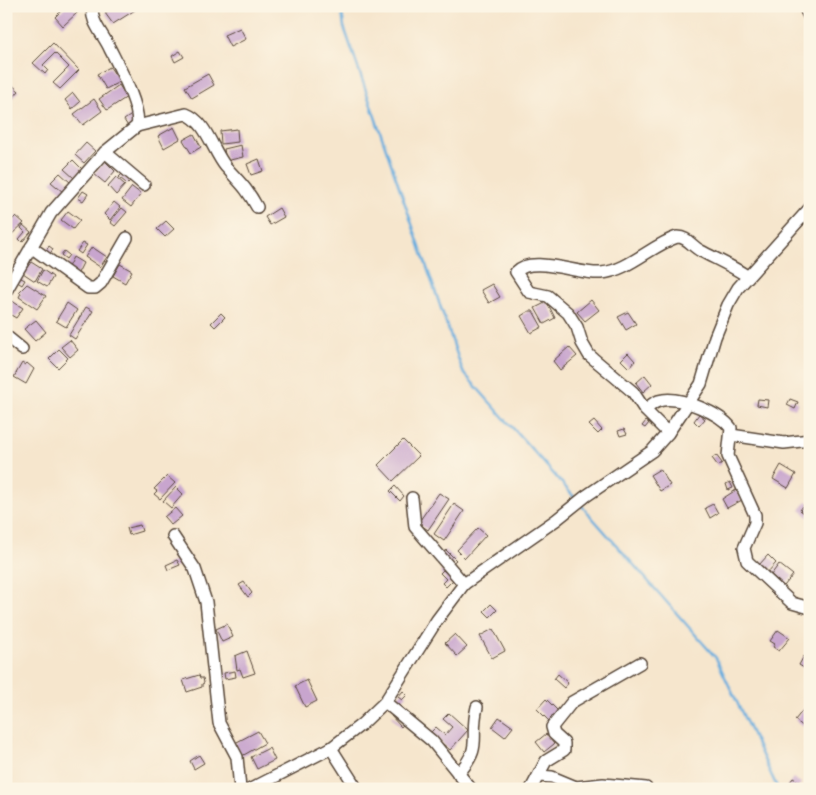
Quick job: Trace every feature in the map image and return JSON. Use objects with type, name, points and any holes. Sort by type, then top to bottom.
[{"type":"street","points":[[93,6],[93,18],[110,48],[135,104],[139,119],[137,126]]},
{"type":"street","points":[[804,6],[810,18]]},
{"type":"street","points":[[6,291],[51,213],[105,152],[137,126],[169,120],[186,114],[192,116],[202,126],[226,166],[246,187],[257,207]]},
{"type":"street","points":[[105,152],[144,185]]},
{"type":"street","points":[[250,789],[331,748],[362,724],[386,702],[437,620],[464,584],[652,451],[668,433],[701,384],[728,305],[747,276],[810,208]]},
{"type":"street","points":[[668,433],[645,410],[633,392],[589,356],[577,327],[568,313],[548,296],[529,292],[516,272],[523,266],[536,264],[591,272],[609,272],[677,237],[684,237],[698,250],[723,261],[747,276]]},
{"type":"street","points":[[31,247],[88,288],[95,288],[101,283],[127,238]]},
{"type":"street","points":[[6,336],[22,349]]},
{"type":"street","points":[[645,410],[653,403],[663,400],[688,405],[719,415],[731,428],[728,456],[755,515],[755,523],[744,548],[747,561],[792,603],[810,608]]},
{"type":"street","points":[[731,435],[784,443],[810,440]]},
{"type":"street","points":[[412,498],[415,527],[464,584]]},
{"type":"street","points":[[173,536],[195,570],[206,602],[219,723],[237,757],[240,789]]},
{"type":"street","points":[[531,789],[550,758],[564,750],[564,743],[554,734],[552,728],[572,702],[640,663]]},
{"type":"street","points":[[386,702],[432,742],[471,789]]},
{"type":"street","points":[[458,774],[474,753],[476,745],[473,723],[477,707]]},
{"type":"street","points":[[331,748],[357,789]]},
{"type":"street","points":[[539,776],[552,777],[576,787],[622,784],[646,788]]},
{"type":"building","points":[[66,6],[72,6],[78,12],[63,26],[55,17]]},
{"type":"building","points":[[115,6],[132,6],[135,10],[113,24],[105,13]]},
{"type":"building","points":[[240,28],[246,39],[230,47],[224,35]]},
{"type":"building","points":[[53,43],[79,70],[60,89],[53,83],[69,67],[55,53],[43,65],[48,70],[45,74],[33,63]]},
{"type":"building","points":[[180,51],[184,57],[175,62],[172,56]]},
{"type":"building","points":[[110,67],[114,73],[116,72],[119,82],[106,89],[97,74]]},
{"type":"building","points":[[208,74],[214,85],[192,98],[185,87]]},
{"type":"building","points":[[11,84],[19,91],[10,101],[6,98],[6,90]]},
{"type":"building","points":[[119,85],[127,97],[107,110],[99,99]]},
{"type":"building","points":[[73,93],[80,102],[72,109],[65,100]]},
{"type":"building","points":[[94,99],[102,111],[83,125],[74,114]]},
{"type":"building","points":[[133,114],[138,122],[129,128],[124,120]]},
{"type":"building","points":[[174,127],[180,139],[164,148],[158,136]]},
{"type":"building","points":[[237,129],[238,142],[221,144],[220,131]]},
{"type":"building","points":[[194,134],[201,147],[191,153],[183,140]]},
{"type":"building","points":[[86,143],[95,151],[84,163],[75,155]]},
{"type":"building","points":[[241,145],[243,157],[226,161],[224,149]]},
{"type":"building","points":[[259,159],[263,171],[251,175],[247,164]]},
{"type":"building","points":[[73,160],[82,169],[74,178],[64,169]]},
{"type":"building","points":[[105,161],[115,171],[105,183],[94,174]]},
{"type":"building","points":[[60,173],[71,183],[63,192],[51,182]]},
{"type":"building","points":[[122,174],[130,181],[127,184],[119,177]]},
{"type":"building","points":[[116,177],[125,185],[116,195],[108,186]]},
{"type":"building","points":[[132,187],[141,194],[131,207],[122,200]]},
{"type":"building","points":[[83,191],[88,194],[83,201],[78,198]]},
{"type":"building","points":[[114,202],[120,207],[110,220],[104,214]]},
{"type":"building","points":[[122,208],[127,212],[115,226],[110,222]]},
{"type":"building","points":[[279,208],[284,217],[270,225],[265,217]]},
{"type":"building","points":[[68,211],[80,220],[73,229],[61,220]]},
{"type":"building","points":[[16,216],[24,223],[11,235],[6,230],[6,226]]},
{"type":"building","points":[[166,221],[174,229],[165,237],[157,229]]},
{"type":"building","points":[[23,225],[31,232],[22,242],[19,239],[25,232],[21,228]]},
{"type":"building","points":[[83,243],[87,245],[81,254],[77,251]]},
{"type":"building","points":[[49,246],[53,249],[48,257],[44,254]]},
{"type":"building","points":[[92,247],[107,257],[100,267],[85,257]]},
{"type":"building","points":[[64,251],[69,255],[66,259],[61,255]]},
{"type":"building","points":[[73,257],[83,263],[77,275],[67,269]]},
{"type":"building","points":[[31,262],[42,269],[35,281],[23,273]]},
{"type":"building","points":[[120,264],[132,271],[125,283],[113,276]]},
{"type":"building","points":[[43,270],[53,277],[47,287],[37,281]]},
{"type":"building","points":[[19,277],[25,280],[22,285],[16,281]]},
{"type":"building","points":[[27,284],[46,296],[37,309],[19,297],[21,293],[19,292]]},
{"type":"building","points":[[492,284],[500,297],[489,303],[481,290]]},
{"type":"building","points":[[591,300],[599,310],[585,321],[577,312]]},
{"type":"building","points":[[12,301],[23,308],[16,318],[6,312]]},
{"type":"building","points":[[547,302],[555,318],[544,324],[535,308]]},
{"type":"building","points":[[67,303],[77,310],[66,327],[56,321]]},
{"type":"building","points":[[86,307],[93,311],[75,339],[69,335]]},
{"type":"building","points":[[529,311],[533,311],[542,327],[531,333],[521,316]]},
{"type":"building","points":[[628,312],[636,324],[626,330],[618,317]]},
{"type":"building","points":[[221,313],[225,317],[215,327],[211,323]]},
{"type":"building","points":[[36,320],[46,332],[35,341],[24,329]]},
{"type":"building","points":[[70,340],[78,350],[70,357],[61,347]]},
{"type":"building","points":[[569,347],[577,356],[560,370],[553,361]]},
{"type":"building","points":[[59,349],[68,358],[58,368],[49,359]]},
{"type":"building","points":[[628,353],[635,361],[629,368],[621,360]]},
{"type":"building","points":[[22,363],[25,365],[27,363],[34,369],[26,384],[14,377]]},
{"type":"building","points":[[645,375],[652,384],[643,392],[636,383]]},
{"type":"building","points":[[758,399],[768,400],[767,407],[757,405]]},
{"type":"building","points":[[790,399],[798,402],[795,409],[787,405]]},
{"type":"building","points":[[699,414],[705,419],[699,426],[694,421]]},
{"type":"building","points":[[594,421],[602,430],[598,434],[589,425]]},
{"type":"building","points":[[646,421],[649,423],[645,428],[642,426]]},
{"type":"building","points":[[624,429],[627,434],[620,436],[618,431]]},
{"type":"building","points":[[403,440],[419,456],[393,481],[378,465]]},
{"type":"building","points":[[716,455],[722,463],[718,466],[712,458]]},
{"type":"building","points":[[781,465],[796,474],[788,488],[773,479]]},
{"type":"building","points":[[660,469],[670,485],[660,491],[650,475]]},
{"type":"building","points":[[167,476],[175,483],[160,499],[154,494],[157,491],[154,489]]},
{"type":"building","points":[[730,482],[733,488],[728,490],[726,484]]},
{"type":"building","points":[[395,486],[404,496],[400,501],[390,491]]},
{"type":"building","points":[[176,487],[183,494],[171,508],[163,501]]},
{"type":"building","points":[[736,490],[742,500],[727,508],[722,499]]},
{"type":"building","points":[[439,493],[449,499],[428,530],[418,523]]},
{"type":"building","points":[[807,501],[810,503],[810,518],[800,510]]},
{"type":"building","points":[[454,504],[464,511],[444,541],[434,534]]},
{"type":"building","points":[[713,504],[718,513],[710,518],[705,508]]},
{"type":"building","points":[[175,508],[182,516],[171,525],[164,517]]},
{"type":"building","points":[[140,525],[142,531],[129,535],[127,528]]},
{"type":"building","points":[[478,528],[486,535],[465,558],[457,550]]},
{"type":"building","points":[[446,550],[456,560],[451,564],[442,555]]},
{"type":"building","points":[[768,555],[776,563],[767,573],[759,565]]},
{"type":"building","points":[[177,560],[180,565],[168,570],[166,565]]},
{"type":"building","points":[[779,564],[793,575],[784,586],[771,575]]},
{"type":"building","points":[[443,570],[453,580],[446,587],[442,583],[446,579],[440,573]]},
{"type":"building","points":[[244,582],[252,593],[248,597],[239,585]]},
{"type":"building","points":[[491,604],[497,610],[490,617],[484,611]]},
{"type":"building","points":[[227,624],[233,637],[222,642],[216,629]]},
{"type":"building","points":[[493,629],[505,651],[492,658],[480,636]]},
{"type":"building","points":[[778,630],[790,638],[779,651],[773,647],[775,644],[770,641]]},
{"type":"building","points":[[455,634],[467,647],[457,656],[445,643]]},
{"type":"building","points":[[247,651],[255,673],[243,677],[240,669],[237,670],[235,656]]},
{"type":"building","points":[[804,656],[810,659],[809,671],[799,665]]},
{"type":"building","points":[[235,671],[236,677],[225,679],[224,673]]},
{"type":"building","points":[[558,674],[568,683],[564,688],[554,679]]},
{"type":"building","points":[[199,675],[200,678],[203,678],[204,683],[202,687],[187,692],[183,680]]},
{"type":"building","points":[[307,680],[317,701],[305,707],[295,686]]},
{"type":"building","points":[[403,691],[407,695],[402,700],[398,697]]},
{"type":"building","points":[[546,699],[559,712],[550,722],[537,709]]},
{"type":"building","points":[[807,705],[810,707],[810,713],[804,709]]},
{"type":"building","points":[[803,710],[810,716],[810,720],[804,727],[795,720]]},
{"type":"building","points":[[449,713],[468,730],[450,750],[430,733],[436,727],[445,735],[452,727],[443,719]]},
{"type":"building","points":[[391,716],[403,725],[401,727]]},
{"type":"building","points":[[499,717],[513,727],[505,737],[492,727]]},
{"type":"building","points":[[258,731],[265,743],[242,756],[235,743]]},
{"type":"building","points":[[546,734],[554,744],[544,752],[536,742]]},
{"type":"building","points":[[269,748],[275,760],[257,769],[251,757]]},
{"type":"building","points":[[199,755],[204,763],[194,769],[190,761]]},
{"type":"building","points":[[793,778],[801,783],[797,789],[785,789]]},
{"type":"waterway","points":[[341,6],[344,27],[463,372],[576,499]]},
{"type":"waterway","points":[[581,505],[716,658],[778,789]]}]
